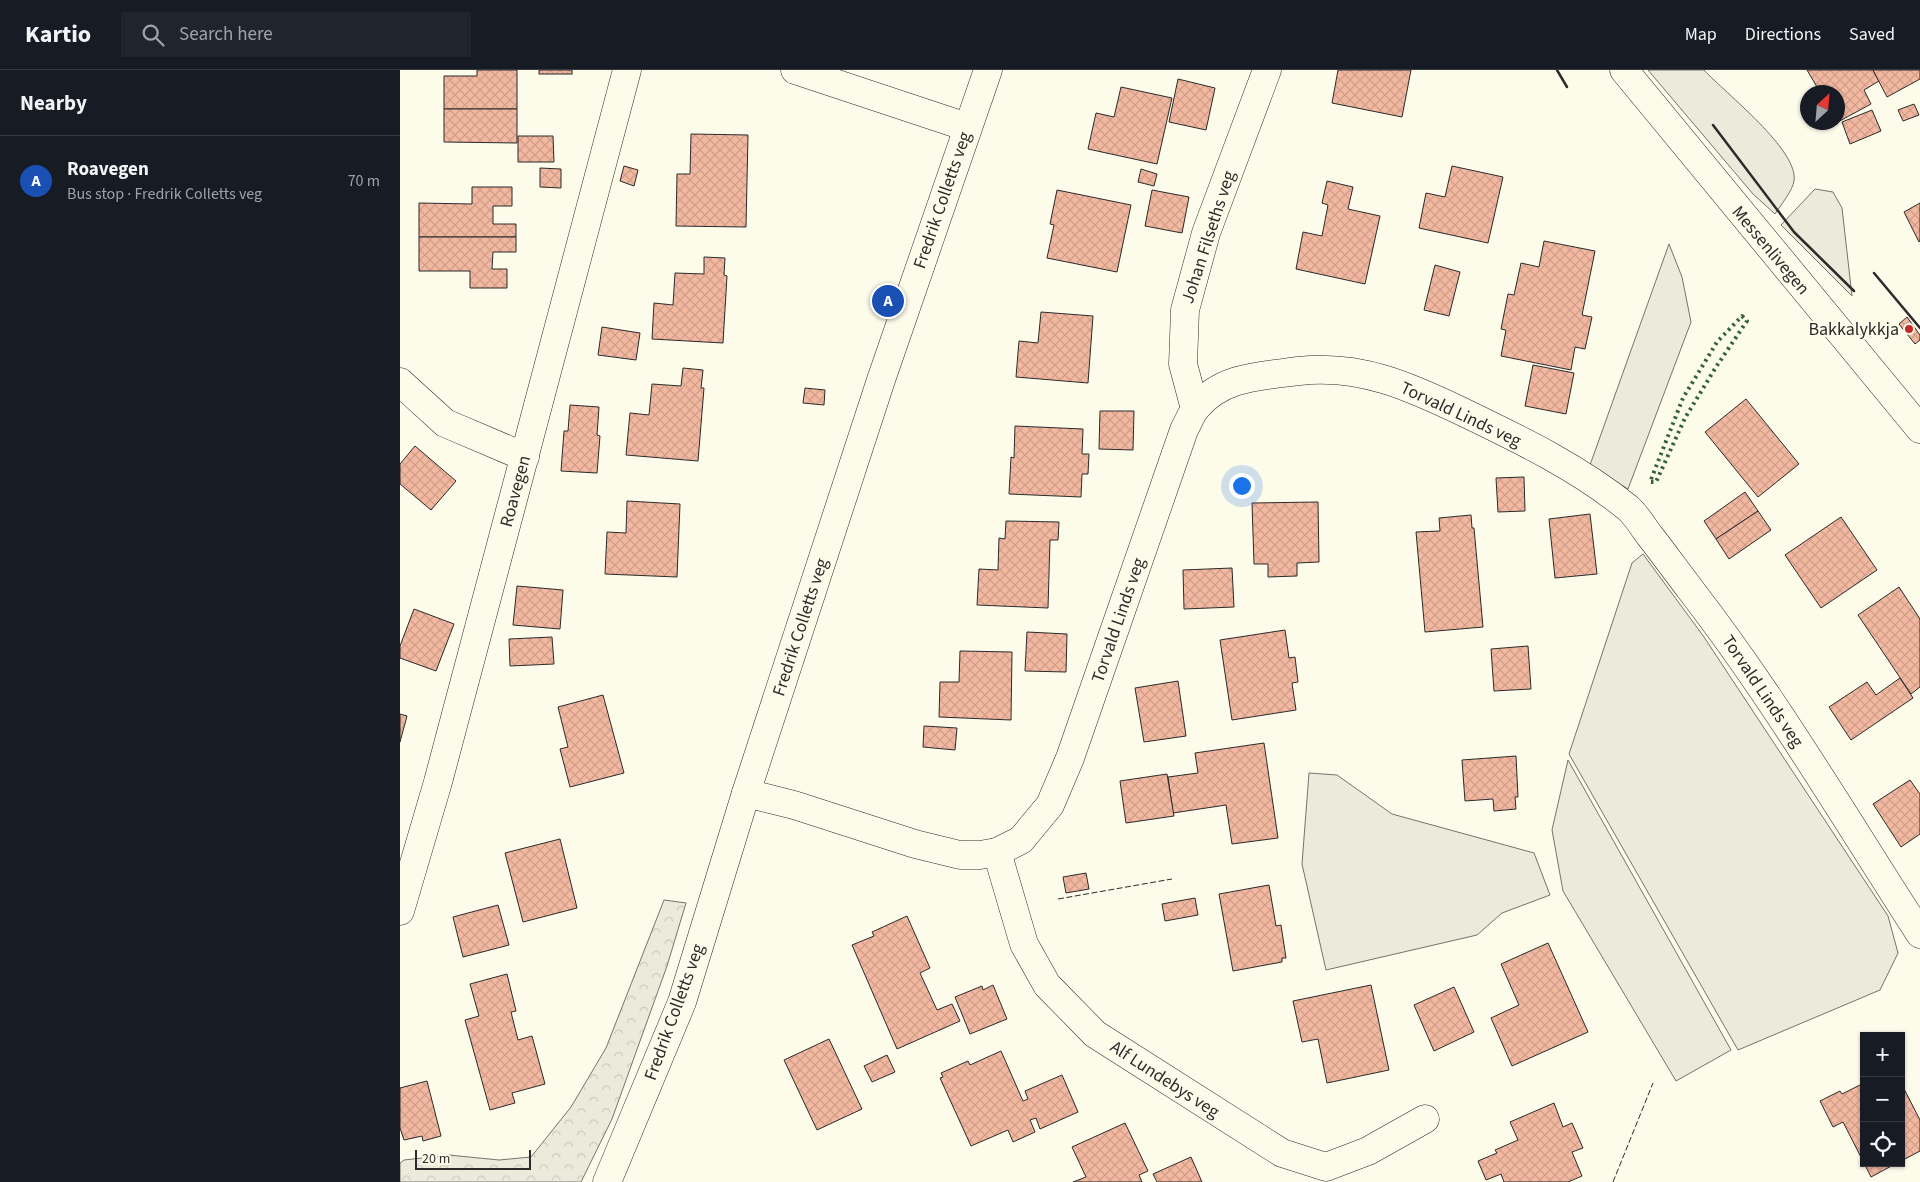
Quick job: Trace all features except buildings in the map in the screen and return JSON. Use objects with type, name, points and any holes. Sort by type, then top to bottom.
[{"type":"street","name":"Roavegen","points":[[400,911],[438,782],[627,70]]},
{"type":"street","points":[[795,70],[867,81],[967,127]]},
{"type":"street","name":"Fredrik Colletts veg","points":[[607,1182],[682,1002],[746,793],[967,127],[988,70]]},
{"type":"street","name":"Johan Filseths veg","points":[[1195,409],[1183,364],[1184,310],[1206,233],[1266,70]]},
{"type":"street","name":"Messenlivegen","points":[[1624,70],[1920,429]]},
{"type":"street","name":"Torvald Linds veg","points":[[746,793],[794,805],[915,844],[960,855],[980,855],[997,852],[1021,840],[1050,805],[1070,758],[1184,430],[1195,409],[1213,391],[1234,381],[1256,376],[1310,370],[1336,370],[1368,375],[1420,392],[1498,429],[1588,479],[1630,510],[1730,641],[1824,781],[1920,934]]},
{"type":"street","points":[[400,382],[445,424],[525,457]]},
{"type":"street","name":"Alf Lundebys veg","points":[[997,852],[1024,944],[1047,985],[1095,1034],[1282,1153],[1326,1167],[1368,1151],[1425,1119]]},
{"type":"green space","points":[[1648,70],[1704,70],[1759,122],[1785,154],[1792,168],[1793,185],[1775,214],[1753,194]]},
{"type":"green space","points":[[1815,189],[1833,192],[1842,208],[1852,296],[1781,225]]},
{"type":"green space","points":[[1669,244],[1682,277],[1691,322],[1628,489],[1590,465]]},
{"type":"green space","points":[[1643,554],[1704,637],[1888,916],[1898,953],[1880,990],[1738,1050],[1569,754],[1632,563]]},
{"type":"green space","points":[[1568,760],[1731,1050],[1676,1081],[1563,891],[1552,830]]},
{"type":"green space","points":[[1309,773],[1337,775],[1392,814],[1534,853],[1550,895],[1502,913],[1477,935],[1326,970],[1302,864]]},
{"type":"green space","points":[[664,900],[686,903],[667,966],[612,1119],[581,1182],[400,1182],[400,1163],[404,1160],[449,1155],[499,1160],[531,1157],[571,1107],[606,1048]]},
{"type":"hedge","points":[[1742,316],[1747,321],[1685,418],[1656,482],[1650,482],[1683,398],[1717,342],[1742,316]]},
{"type":"fence","points":[[1058,899],[1172,879]]},
{"type":"fence","points":[[1613,1182],[1653,1083]]},
{"type":"wall","points":[[1557,70],[1567,87]]},
{"type":"wall","points":[[1713,125],[1794,232],[1854,291]]},
{"type":"wall","points":[[1874,273],[1920,328]]},
{"type":"place","name":"Roavegen","points":[[888,301]]},
{"type":"place","name":"Bakkalykkja","points":[[1909,329]]}]
